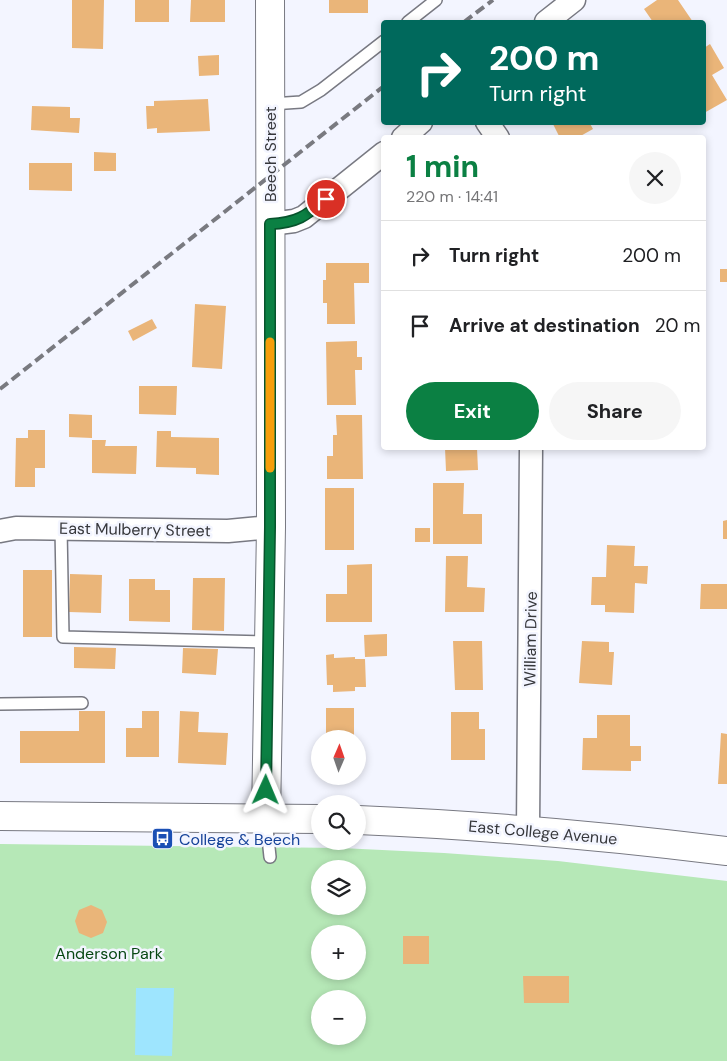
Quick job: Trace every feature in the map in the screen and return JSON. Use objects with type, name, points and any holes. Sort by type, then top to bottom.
[{"type":"street","name":"Beech Street","points":[[266,818],[270,527],[270,0]]},
{"type":"street","points":[[549,20],[574,0]]},
{"type":"street","points":[[406,135],[418,125]]},
{"type":"street","points":[[270,224],[294,221],[304,217],[381,155]]},
{"type":"street","name":"William Drive","points":[[528,830],[531,450]]},
{"type":"street","name":"East Mulberry Street","points":[[0,531],[16,528],[61,528],[228,531],[270,527]]},
{"type":"street","points":[[0,816],[311,819]]},
{"type":"street","name":"East College Avenue","points":[[366,820],[528,830],[727,851]]},
{"type":"lane","points":[[411,20],[436,0]]},
{"type":"lane","points":[[270,104],[301,102],[321,90],[381,43]]},
{"type":"lane","points":[[61,528],[63,637],[269,642]]},
{"type":"lane","points":[[0,704],[82,703]]},
{"type":"lane","points":[[266,818],[270,857]]},
{"type":"green space","name":"Anderson Park","points":[[0,844],[311,848],[311,850],[366,849],[444,853],[558,861],[727,881],[727,1061],[0,1061]]},
{"type":"water","points":[[136,988],[174,988],[172,1056],[135,1055]]},
{"type":"building","points":[[72,0],[104,0],[103,49],[72,48]]},
{"type":"building","points":[[135,0],[169,0],[169,22],[135,22]]},
{"type":"building","points":[[191,0],[225,0],[225,22],[190,22]]},
{"type":"building","points":[[329,0],[368,0],[368,13],[329,13]]},
{"type":"building","points":[[657,0],[678,0],[692,20],[652,20],[644,9]]},
{"type":"building","points":[[710,44],[724,68],[712,75],[727,100],[706,112],[706,47]]},
{"type":"building","points":[[219,55],[219,75],[199,76],[198,56]]},
{"type":"building","points":[[208,99],[210,131],[157,133],[157,128],[147,129],[146,106],[154,106],[154,101]]},
{"type":"building","points":[[32,106],[70,107],[70,118],[80,118],[79,133],[31,130]]},
{"type":"building","points":[[554,125],[591,125],[593,129],[582,135],[558,135]]},
{"type":"building","points":[[94,152],[116,153],[116,171],[94,171]]},
{"type":"building","points":[[29,163],[72,163],[72,191],[29,190]]},
{"type":"building","points":[[326,263],[369,263],[369,283],[354,283],[355,324],[327,324],[327,303],[323,303],[323,280],[326,280]]},
{"type":"building","points":[[720,269],[727,269],[727,282],[720,282]]},
{"type":"building","points":[[195,304],[226,306],[222,369],[192,367]]},
{"type":"building","points":[[152,319],[157,328],[133,341],[128,331]]},
{"type":"building","points":[[357,341],[357,357],[362,357],[362,370],[355,370],[356,405],[327,405],[326,342]]},
{"type":"building","points":[[139,386],[177,386],[176,415],[139,414]]},
{"type":"building","points":[[69,414],[92,415],[92,438],[69,437]]},
{"type":"building","points":[[336,415],[362,415],[363,479],[327,479],[327,456],[333,456],[333,435],[337,435]]},
{"type":"building","points":[[28,430],[45,430],[45,468],[35,468],[35,487],[15,487],[16,438],[28,438]]},
{"type":"building","points":[[157,431],[171,431],[171,437],[219,438],[219,475],[196,474],[196,468],[156,467]]},
{"type":"building","points":[[92,440],[106,440],[105,446],[137,446],[136,474],[92,473]]},
{"type":"building","points":[[445,450],[477,450],[478,470],[446,471]]},
{"type":"building","points":[[433,483],[464,483],[463,514],[482,514],[482,544],[433,544]]},
{"type":"building","points":[[325,488],[354,488],[354,550],[325,550]]},
{"type":"building","points":[[727,520],[727,539],[723,539],[723,521]]},
{"type":"building","points":[[415,528],[430,528],[430,542],[415,542]]},
{"type":"building","points":[[607,545],[635,546],[634,566],[648,566],[647,584],[635,583],[634,613],[605,612],[605,605],[591,605],[592,577],[606,577]]},
{"type":"building","points":[[446,556],[468,556],[467,587],[485,588],[484,612],[445,612]]},
{"type":"building","points":[[372,564],[372,622],[326,622],[326,594],[347,594],[347,565]]},
{"type":"building","points":[[23,570],[52,570],[52,637],[23,637]]},
{"type":"building","points":[[70,574],[102,575],[101,613],[69,612]]},
{"type":"building","points":[[193,578],[225,578],[224,631],[192,630]]},
{"type":"building","points":[[129,579],[155,579],[155,590],[170,590],[170,622],[129,621]]},
{"type":"building","points":[[701,584],[727,584],[727,609],[700,609]]},
{"type":"building","points":[[387,634],[387,656],[365,657],[364,635]]},
{"type":"building","points":[[453,641],[482,641],[483,690],[455,690]]},
{"type":"building","points":[[582,641],[609,642],[609,652],[614,652],[612,685],[579,683]]},
{"type":"building","points":[[74,647],[116,648],[115,669],[74,668]]},
{"type":"building","points":[[183,648],[218,649],[216,675],[182,673]]},
{"type":"building","points":[[334,654],[334,658],[355,657],[355,659],[365,659],[366,687],[355,687],[355,691],[333,692],[333,685],[327,685],[326,655]]},
{"type":"building","points":[[326,708],[354,708],[354,730],[326,730]]},
{"type":"building","points":[[79,711],[105,711],[105,763],[20,763],[20,731],[79,731]]},
{"type":"building","points":[[142,711],[159,711],[159,757],[126,757],[126,728],[142,728]]},
{"type":"building","points":[[180,711],[199,712],[198,732],[228,733],[226,765],[178,763]]},
{"type":"building","points":[[451,712],[479,712],[479,729],[485,729],[485,760],[451,760]]},
{"type":"building","points":[[597,715],[630,715],[630,746],[641,746],[641,761],[631,761],[631,771],[582,770],[583,738],[597,738]]},
{"type":"building","points":[[721,733],[727,734],[727,784],[718,784]]},
{"type":"building","points":[[91,905],[102,910],[107,922],[103,933],[91,938],[79,933],[75,921],[79,910]]},
{"type":"building","points":[[403,936],[429,936],[429,964],[403,964]]},
{"type":"building","points":[[523,976],[569,976],[569,1003],[524,1003]]},
{"type":"railway","points":[[467,20],[493,0]]},
{"type":"railway","points":[[0,389],[381,88]]},
{"type":"slow traffic","points":[[270,342],[270,468]]},
{"type":"place","name":"College & Beech","points":[[163,839]]},
{"type":"route","points":[[266,790],[270,527],[270,224],[281,224],[304,217],[326,199]]}]
